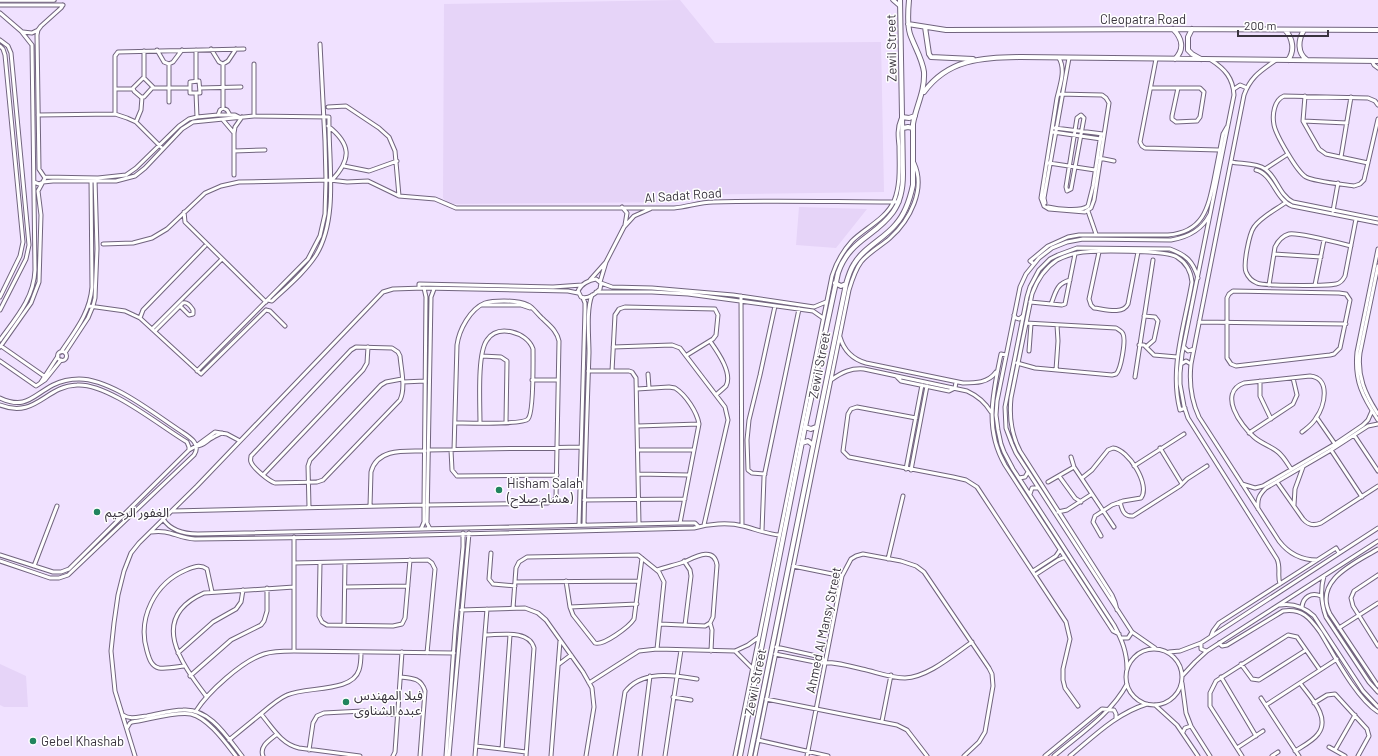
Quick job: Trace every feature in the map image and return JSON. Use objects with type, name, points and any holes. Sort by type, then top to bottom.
[{"type":"main road","name":"Zewil Street","points":[[740,756],[771,588],[833,296],[837,267],[845,258],[854,243],[886,220],[894,212],[903,181],[900,0]]},
{"type":"main road","name":"Zewil Street","points":[[750,756],[767,681],[811,462],[816,427],[825,396],[842,297],[853,265],[858,257],[886,234],[899,220],[909,202],[913,185],[913,128],[924,80],[923,65],[910,35],[908,24],[908,0]]},
{"type":"main road","name":"Cleopatra Road","points":[[908,24],[939,30],[1378,30]]},
{"type":"main road","points":[[924,27],[929,54],[931,57],[976,59],[1013,57],[1378,61]]},
{"type":"main road","points":[[1172,29],[1181,40],[1180,51],[1175,59]]},
{"type":"main road","points":[[1192,29],[1188,37],[1188,50],[1201,59]]},
{"type":"main road","points":[[1286,30],[1292,42],[1292,52],[1288,60]]},
{"type":"main road","points":[[1304,30],[1301,37],[1300,49],[1303,57],[1308,60]]},
{"type":"main road","points":[[922,94],[934,81],[948,70],[962,63],[976,59]]},
{"type":"main road","points":[[902,117],[909,118],[915,116]]},
{"type":"main road","points":[[902,128],[913,128]]},
{"type":"main road","points":[[886,234],[890,238]]},
{"type":"main road","points":[[835,283],[841,286],[846,284]]},
{"type":"main road","points":[[833,296],[838,295],[842,297]]},
{"type":"main road","points":[[806,427],[811,429],[816,427]]},
{"type":"main road","points":[[802,443],[808,441],[813,445]]},
{"type":"main road","points":[[741,721],[747,722]]},
{"type":"street","points":[[0,0],[54,0]]},
{"type":"street","points":[[893,0],[900,6]]},
{"type":"street","points":[[0,6],[63,5],[38,30],[32,33],[22,32]]},
{"type":"street","points":[[0,13],[13,22],[31,43],[33,60],[34,182],[37,202],[41,215],[39,282],[32,300],[1,346],[44,376]]},
{"type":"street","points":[[38,30],[37,60],[39,171],[44,177],[52,179],[95,179],[116,181],[134,176],[188,124],[197,121],[236,119],[240,117],[254,116],[329,117],[328,126],[331,180],[328,224],[324,237],[319,250],[309,264],[271,302],[267,301],[185,222],[175,221]]},
{"type":"street","points":[[0,40],[6,43],[11,53],[29,245],[28,254],[0,310]]},
{"type":"street","points":[[199,372],[308,259],[315,248],[324,223],[326,180],[320,44]]},
{"type":"street","points":[[0,46],[5,55],[23,242],[22,250],[14,272],[0,297]]},
{"type":"street","points":[[211,49],[219,62],[223,64]]},
{"type":"street","points":[[223,64],[228,61],[236,49]]},
{"type":"street","points":[[114,114],[115,59],[116,54],[121,51],[244,49]]},
{"type":"street","points":[[32,50],[37,50]]},
{"type":"street","points":[[156,50],[164,62],[169,64]]},
{"type":"street","points":[[169,64],[173,62],[182,50]]},
{"type":"street","points":[[196,50],[196,81],[199,81],[200,93],[190,93],[190,82],[196,81]]},
{"type":"street","points":[[144,51],[144,78],[153,86],[153,88]]},
{"type":"street","points":[[1059,58],[1063,70],[1043,198],[1044,203],[1049,208],[1086,211]]},
{"type":"street","points":[[1060,94],[1069,58]]},
{"type":"street","points":[[1156,59],[1140,142],[1143,147],[1219,150]]},
{"type":"street","points":[[1185,408],[1180,410],[1176,392],[1177,357],[1198,278],[1216,179],[1234,95],[1234,88],[1229,75],[1224,69],[1211,60]]},
{"type":"street","points":[[1276,60],[1257,74],[1244,95],[1190,364],[1190,389],[1195,408],[1202,422],[1279,541],[1290,552],[1304,559],[1317,560]]},
{"type":"street","points":[[1372,61],[1378,68]]},
{"type":"street","points":[[169,64],[169,102]]},
{"type":"street","points":[[218,116],[220,110],[223,108],[223,64]]},
{"type":"street","points":[[254,64],[254,116]]},
{"type":"street","points":[[33,76],[38,76]]},
{"type":"street","points":[[133,89],[133,87],[144,78]]},
{"type":"street","points":[[33,82],[38,82]]},
{"type":"street","points":[[1234,88],[1240,84],[1247,88]]},
{"type":"street","points":[[200,88],[240,87]]},
{"type":"street","points":[[136,122],[141,110],[142,97],[153,88],[190,88]]},
{"type":"street","points":[[1151,88],[1178,88],[1200,88],[1204,91],[1198,122],[1176,122],[1172,119],[1178,88]]},
{"type":"street","points":[[115,89],[133,89],[142,97]]},
{"type":"street","points":[[196,93],[197,117]]},
{"type":"street","points":[[1060,94],[1102,95],[1106,98],[1109,105],[1095,170],[1094,186]]},
{"type":"street","points":[[1378,105],[1375,101],[1368,98],[1284,96],[1279,98],[1276,103],[1273,118],[1276,132],[1288,154],[1305,176],[1312,179],[1354,186],[1360,184],[1364,180],[1378,119]]},
{"type":"street","points":[[1305,96],[1302,116],[1303,121],[1320,149],[1326,154],[1368,164]]},
{"type":"street","points":[[1340,157],[1351,97]]},
{"type":"street","points":[[103,244],[118,242],[133,243],[148,239],[163,232],[205,193],[221,186],[246,181],[368,181],[399,196],[397,161],[392,142],[379,128],[346,106],[328,107]]},
{"type":"street","points":[[223,108],[227,110],[230,115]]},
{"type":"street","points":[[38,115],[114,114],[136,122],[163,149]]},
{"type":"street","points":[[95,179],[129,174],[160,146],[181,124],[189,119],[197,117],[230,115],[240,117]]},
{"type":"street","points":[[1081,115],[1084,118],[1082,131],[1071,188],[1067,191],[1065,188],[1077,118],[1081,115]]},
{"type":"street","points":[[234,175],[234,133],[240,117]]},
{"type":"street","points":[[896,202],[898,187],[898,130],[902,117]]},
{"type":"street","points":[[222,120],[234,133]]},
{"type":"street","points":[[1303,121],[1347,123]]},
{"type":"street","points":[[1034,264],[1030,261],[1048,246],[1058,241],[1079,235],[1176,234],[1191,228],[1198,223],[1207,210],[1216,179],[1219,150],[1223,134],[1228,123]]},
{"type":"street","points":[[328,126],[339,135],[343,142],[346,157],[344,166],[331,180]]},
{"type":"street","points":[[1054,128],[1103,134]]},
{"type":"street","points":[[1053,132],[1102,139]]},
{"type":"street","points":[[234,151],[265,150]]},
{"type":"street","points":[[1047,171],[1050,152]]},
{"type":"street","points":[[1265,169],[1288,154]]},
{"type":"street","points":[[1098,158],[1114,161]]},
{"type":"street","points":[[1086,211],[1092,200],[1098,158]]},
{"type":"street","points":[[755,756],[766,699],[767,681],[775,654],[784,596],[793,566],[811,462],[825,396],[831,380],[840,337],[846,289],[862,260],[890,238],[907,217],[915,200],[918,184],[918,176],[913,160]]},
{"type":"street","points":[[344,166],[369,171],[397,161]]},
{"type":"street","points":[[1231,162],[1258,166],[1265,169],[1292,204],[1378,223]]},
{"type":"street","points":[[1049,163],[1095,170]]},
{"type":"street","points":[[1256,170],[1264,174],[1285,203]]},
{"type":"street","points":[[0,340],[26,302],[34,281],[38,188],[43,182],[44,177]]},
{"type":"street","points":[[34,182],[39,184],[52,179]]},
{"type":"street","points":[[63,352],[89,306],[92,287],[91,179]]},
{"type":"street","points":[[41,382],[58,356],[58,353],[63,352],[86,323],[93,306],[96,294],[95,179]]},
{"type":"street","points":[[1333,210],[1338,183]]},
{"type":"street","points":[[19,195],[24,194]]},
{"type":"street","name":"Al Sadat Road","points":[[399,196],[429,198],[447,203],[456,208],[509,209],[622,207],[678,208],[706,202],[740,201],[818,200],[896,202]]},
{"type":"street","points":[[1356,219],[1343,280],[1337,284],[1269,284],[1252,280],[1246,272],[1245,267],[1251,233],[1258,223],[1285,203],[1333,210],[1378,219]]},
{"type":"street","points":[[622,207],[627,213],[624,227]]},
{"type":"street","points":[[583,298],[587,298],[600,288],[600,282],[606,262],[624,227],[634,216],[645,210],[653,208]]},
{"type":"street","points":[[1086,211],[1096,234]]},
{"type":"street","points":[[185,212],[185,222]]},
{"type":"street","points":[[1210,214],[1207,221],[1195,232],[1179,239],[1083,239],[1067,242],[1045,252],[1034,264],[1023,280],[1014,315],[996,408],[996,423],[1001,444],[1010,463],[1110,617],[1121,638],[1126,654],[1127,684],[1134,697],[1147,704],[1162,704],[1173,697],[1178,692],[1182,678],[1194,662],[1207,651],[1378,542]]},
{"type":"street","points":[[1269,284],[1274,254],[1278,242],[1287,235],[1294,234],[1351,246]]},
{"type":"street","points":[[1170,249],[1172,244],[1171,240]]},
{"type":"street","points":[[1315,284],[1324,240]]},
{"type":"street","points":[[91,241],[96,241]]},
{"type":"street","points":[[140,318],[143,310],[205,246]]},
{"type":"street","points":[[1117,610],[1112,595],[1058,512],[1053,508],[1028,472],[1012,444],[1006,426],[1005,407],[1027,297],[1035,277],[1045,264],[1058,255],[1077,248],[1134,250],[1138,252],[1171,254],[1182,260],[1186,265],[1192,276],[1192,282],[1181,364],[1180,384],[1185,408],[1194,428],[1275,555],[1280,567],[1280,584]]},
{"type":"street","points":[[1198,278],[1195,268],[1189,259],[1170,249],[1075,254],[1058,260],[1048,267],[1035,284],[1018,363],[1010,407],[1010,421],[1013,434],[1020,451],[1053,508],[1132,632],[1155,648],[1169,652],[1185,649],[1201,643],[1378,528]]},
{"type":"street","points":[[1378,249],[1357,352],[1356,364],[1357,378],[1363,397],[1378,420]]},
{"type":"street","points":[[1098,252],[1089,298],[1090,302],[1094,308],[1122,310],[1127,306],[1138,252]]},
{"type":"street","points":[[1030,302],[1065,304],[1075,254]]},
{"type":"street","points":[[1274,254],[1320,257]]},
{"type":"street","points":[[154,330],[222,259]]},
{"type":"street","points":[[1135,377],[1153,260]]},
{"type":"street","points":[[589,281],[606,262]]},
{"type":"street","points":[[735,756],[752,669],[771,588],[779,535],[791,490],[826,302],[837,267]]},
{"type":"street","points":[[1378,268],[1359,364],[1360,375],[1365,391],[1378,414]]},
{"type":"street","points":[[419,288],[419,284],[561,287],[582,285],[596,279],[612,287],[688,291],[741,296],[814,307],[826,302]]},
{"type":"street","points":[[1052,304],[1058,287],[1063,282],[1070,280]]},
{"type":"street","points":[[578,293],[579,288],[582,285]]},
{"type":"street","points":[[420,529],[425,517],[426,505],[429,297],[424,288]]},
{"type":"street","points":[[427,415],[425,381],[429,297],[434,288]]},
{"type":"street","points":[[135,756],[114,686],[111,650],[121,584],[129,559],[135,548],[163,519],[173,511],[380,295],[390,289],[434,288],[568,291],[578,293],[583,298],[585,306],[585,326],[579,525]]},
{"type":"street","points":[[1233,291],[1343,293],[1346,294],[1350,300],[1340,348],[1334,354],[1236,366],[1231,364],[1227,358],[1227,323],[1227,298],[1233,291]]},
{"type":"street","points":[[596,292],[652,292],[704,296],[813,311],[823,318]]},
{"type":"street","points":[[584,525],[589,306],[592,295]]},
{"type":"street","points":[[741,296],[742,525]]},
{"type":"street","points":[[154,330],[183,303],[186,302],[194,310],[193,314],[189,315],[180,306]]},
{"type":"street","points":[[173,511],[548,503],[554,500],[556,498],[557,475],[558,447],[558,337],[552,328],[530,306],[517,302],[489,302],[481,305],[471,314],[458,339],[455,372],[455,423],[452,470],[457,476],[557,475]]},
{"type":"street","points":[[89,306],[125,311],[140,318],[199,372]]},
{"type":"street","points":[[262,306],[266,310],[270,311],[285,326]]},
{"type":"street","points":[[765,474],[752,473],[748,470],[748,433],[750,413],[775,306]]},
{"type":"street","points":[[612,371],[615,315],[619,309],[625,307],[715,309],[718,315],[718,330],[716,335],[710,341],[687,356]]},
{"type":"street","points":[[813,311],[814,307]]},
{"type":"street","points":[[762,531],[765,474],[799,309]]},
{"type":"street","points":[[199,372],[266,310]]},
{"type":"street","points":[[1014,315],[1019,319],[1023,316]]},
{"type":"street","points":[[1144,316],[1155,317],[1158,322],[1154,340],[1146,347]]},
{"type":"street","points":[[1199,322],[1346,324]]},
{"type":"street","points":[[1013,362],[1034,368],[1112,375],[1116,374],[1119,369],[1124,338],[1121,332],[1116,328],[1026,323]]},
{"type":"street","points":[[1029,351],[1031,324]]},
{"type":"street","points":[[1056,370],[1058,341],[1057,325]]},
{"type":"street","points":[[9,327],[13,329]]},
{"type":"street","points":[[1011,331],[1015,329],[1020,331]]},
{"type":"street","points":[[455,423],[480,423],[522,422],[529,418],[532,406],[533,349],[529,342],[521,336],[508,331],[495,333],[489,337],[485,343],[482,356],[480,423]]},
{"type":"street","points":[[840,337],[844,348],[857,360],[956,382],[970,383],[988,380],[996,373],[998,369]]},
{"type":"street","points":[[710,341],[724,361],[727,379],[727,383],[716,394]]},
{"type":"street","points":[[613,347],[672,345],[680,348],[725,407],[728,420],[704,526]]},
{"type":"street","points":[[1139,345],[1144,345],[1154,355],[1177,357]]},
{"type":"street","points":[[356,347],[368,348],[392,348],[396,350],[400,356],[403,393],[397,403],[326,478],[317,482],[275,483],[270,481],[251,462],[253,454],[350,350],[356,347]]},
{"type":"street","points":[[1184,347],[1188,351],[1194,349]]},
{"type":"street","points":[[263,475],[363,370],[367,363],[368,348]]},
{"type":"street","points":[[0,361],[34,385],[37,385],[46,379],[60,360],[65,359],[66,355],[63,352]]},
{"type":"street","points":[[1006,355],[1001,354],[991,412],[992,431],[996,446],[1005,465],[1065,558],[1113,631],[1119,634]]},
{"type":"street","points":[[58,356],[60,360]]},
{"type":"street","points":[[482,356],[501,357],[507,362],[506,422]]},
{"type":"street","points":[[1181,364],[1186,361],[1190,364]]},
{"type":"street","points":[[864,369],[866,362]]},
{"type":"street","points":[[831,380],[846,371],[864,369],[967,391],[980,398],[991,412]]},
{"type":"street","points":[[588,371],[629,371],[632,372],[636,378],[639,524]]},
{"type":"street","points":[[648,374],[649,388]]},
{"type":"street","points":[[896,376],[902,381],[949,391],[955,388]]},
{"type":"street","points":[[1291,469],[1279,452],[1259,441],[1250,433],[1233,409],[1232,397],[1235,389],[1240,384],[1260,381],[1312,376],[1318,378],[1324,389],[1324,401],[1317,418],[1302,432]]},
{"type":"street","points":[[1250,433],[1292,405],[1296,400],[1297,392],[1293,378]]},
{"type":"street","points":[[0,398],[14,402],[27,401],[58,383],[80,379],[100,383],[127,396],[192,439],[196,446],[196,452],[194,455],[73,572],[62,578],[50,578],[0,561]]},
{"type":"street","points":[[309,507],[308,466],[310,460],[381,385],[386,382],[402,380],[425,381]]},
{"type":"street","points":[[532,380],[558,380]]},
{"type":"street","points":[[1260,381],[1260,396],[1271,418]]},
{"type":"street","points":[[955,388],[956,382]]},
{"type":"street","points":[[0,405],[13,409],[25,408],[67,386],[88,385],[98,388],[124,401],[187,442],[189,450]]},
{"type":"street","points":[[906,469],[922,385]]},
{"type":"street","points":[[911,470],[927,386]]},
{"type":"street","points":[[637,389],[672,387],[678,390],[695,412],[699,424],[680,523]]},
{"type":"street","points":[[124,401],[127,396]]},
{"type":"street","points":[[130,405],[133,400]]},
{"type":"street","points":[[916,418],[857,407],[851,409],[848,414],[843,448],[847,456],[966,480],[977,487],[1066,622],[1070,639],[1062,680],[1065,688],[1078,706]]},
{"type":"street","points":[[1241,484],[1252,488],[1259,488],[1334,444],[1366,423],[1370,418],[1372,411]]},
{"type":"street","points":[[1317,418],[1334,444]]},
{"type":"street","points":[[638,426],[699,424]]},
{"type":"street","points":[[1259,511],[1257,499],[1266,488],[1331,450],[1368,426],[1378,424]]},
{"type":"street","points":[[0,555],[52,572],[61,572],[66,570],[114,525],[189,450],[204,444],[222,432],[240,441]]},
{"type":"street","points":[[1134,466],[1184,434]]},
{"type":"street","points":[[1354,435],[1378,471]]},
{"type":"street","points":[[996,446],[1001,444]]},
{"type":"street","points":[[370,506],[370,472],[372,467],[376,461],[386,454],[394,451],[581,447]]},
{"type":"street","points":[[1082,478],[1092,470],[1108,450],[1113,448],[1119,450],[1134,466],[1141,477],[1143,495],[1139,499],[1120,502],[1103,510],[1095,516],[1093,520],[1094,524],[1101,536]]},
{"type":"street","points":[[1160,448],[1182,484]]},
{"type":"street","points":[[638,450],[694,450]]},
{"type":"street","points":[[1331,450],[1362,497]]},
{"type":"street","points":[[1071,457],[1074,467],[1114,527]]},
{"type":"street","points":[[1120,502],[1124,513],[1133,516],[1207,466]]},
{"type":"street","points":[[1048,482],[1074,467]]},
{"type":"street","points":[[1295,507],[1295,489],[1303,467]]},
{"type":"street","points":[[1019,478],[1025,477],[1028,472]]},
{"type":"street","points":[[638,474],[689,476]]},
{"type":"street","points":[[1059,476],[1074,498],[1081,502]]},
{"type":"street","points":[[1277,482],[1305,522],[1310,524],[1317,524],[1378,486]]},
{"type":"street","points":[[1030,494],[1033,488],[1039,489]]},
{"type":"street","points":[[1058,512],[1067,510],[1092,494]]},
{"type":"street","points":[[888,559],[902,496]]},
{"type":"street","points":[[1074,498],[1075,505]]},
{"type":"street","points":[[584,500],[685,499]]},
{"type":"street","points":[[34,566],[56,506]]},
{"type":"street","points":[[425,517],[430,529]]},
{"type":"street","points":[[163,519],[173,529],[193,534],[294,537],[694,528],[698,526],[723,524],[742,525],[779,535]]},
{"type":"street","points":[[1043,524],[1047,521]]},
{"type":"street","points":[[150,532],[162,530],[189,538],[320,532],[579,525],[695,523],[698,526]]},
{"type":"street","points":[[114,525],[118,528]]},
{"type":"street","points":[[606,525],[607,530]]},
{"type":"street","points":[[556,526],[556,531]]},
{"type":"street","points":[[490,532],[491,528]]},
{"type":"street","points":[[171,533],[173,529]]},
{"type":"street","points":[[320,532],[320,537]]},
{"type":"street","points":[[449,756],[464,544],[463,533]]},
{"type":"street","points":[[446,756],[454,676],[454,653],[461,610],[469,533]]},
{"type":"street","points":[[294,537],[294,651]]},
{"type":"street","points":[[1211,636],[1219,623],[1317,560],[1336,548],[1339,554]]},
{"type":"street","points":[[1366,549],[1369,554]]},
{"type":"street","points":[[1378,549],[1337,575],[1329,585],[1326,596],[1327,606],[1339,628],[1378,686]]},
{"type":"street","points":[[1033,571],[1056,556],[1060,550]]},
{"type":"street","points":[[491,553],[489,579],[493,584],[566,581],[640,581]]},
{"type":"street","points":[[657,570],[684,562],[692,557],[705,554],[712,556],[717,562],[713,617],[710,623],[704,626],[660,624]]},
{"type":"street","name":"Ahmed Al Mansy Street","points":[[807,756],[842,576],[848,563],[856,556],[863,554],[909,563],[924,572],[992,674],[993,686],[985,732],[979,742],[964,756]]},
{"type":"street","points":[[513,608],[517,565],[526,557],[637,555],[657,570],[664,582],[657,649]]},
{"type":"street","points":[[8,564],[10,558]]},
{"type":"street","points":[[566,581],[570,608],[577,621],[597,644],[609,639],[632,623],[635,617],[637,604],[642,558]]},
{"type":"street","points":[[1035,575],[1056,561],[1065,558]]},
{"type":"street","points":[[320,562],[320,619],[323,623],[327,625],[392,626],[402,624],[405,618],[410,560]]},
{"type":"street","points":[[294,563],[428,560],[432,563],[435,569],[427,653]]},
{"type":"street","points":[[344,625],[345,562]]},
{"type":"street","points":[[684,562],[690,570],[691,576],[685,625]]},
{"type":"street","points":[[184,666],[160,668],[154,666],[150,661],[144,638],[144,627],[149,608],[159,590],[169,580],[178,574],[198,566],[203,566],[206,569],[212,592]]},
{"type":"street","points":[[793,566],[842,576]]},
{"type":"street","points":[[1378,575],[1357,588],[1352,594],[1351,602],[1378,646]]},
{"type":"street","points":[[1324,576],[1321,596],[1322,606],[1326,617],[1369,682],[1378,692]]},
{"type":"street","points":[[206,696],[184,666],[172,635],[178,614],[183,607],[193,598],[204,593],[294,586]]},
{"type":"street","points":[[345,587],[408,586]]},
{"type":"street","points":[[190,676],[231,640],[261,625],[267,611],[267,588]]},
{"type":"street","points":[[178,653],[213,622],[236,609],[241,602],[243,590]]},
{"type":"street","points":[[1302,607],[1304,600],[1310,595],[1314,594],[1321,596]]},
{"type":"street","points":[[1339,628],[1378,603]]},
{"type":"street","points":[[570,608],[637,604]]},
{"type":"street","points":[[1278,606],[1290,604],[1302,607],[1314,616],[1360,686],[1378,707]]},
{"type":"street","points":[[461,610],[529,608],[538,612],[546,620],[571,655],[589,683],[593,693],[594,707],[586,756]]},
{"type":"street","points":[[475,756],[487,609]]},
{"type":"street","points":[[1219,643],[1222,646],[1227,644],[1278,614],[1288,610],[1298,611],[1307,616],[1321,634],[1364,700],[1378,712]]},
{"type":"street","points":[[710,623],[712,630],[711,651]]},
{"type":"street","points":[[1321,634],[1325,631]]},
{"type":"street","points":[[1121,638],[1128,638],[1132,632]]},
{"type":"street","points":[[476,746],[526,754],[534,648],[528,638],[520,635],[485,635]]},
{"type":"street","points":[[502,749],[510,635]]},
{"type":"street","points":[[1242,756],[1210,706],[1210,692],[1216,681],[1288,635],[1297,637],[1320,670]]},
{"type":"street","points":[[589,683],[636,652],[657,649],[735,651],[748,645],[759,637]]},
{"type":"street","points":[[551,756],[560,640]]},
{"type":"street","points":[[775,654],[825,662],[903,678],[927,672],[972,642]]},
{"type":"street","points":[[1201,643],[1201,649],[1207,651]]},
{"type":"street","points":[[776,647],[821,657],[825,662]]},
{"type":"street","points":[[1127,669],[1135,656],[1147,649],[1155,648]]},
{"type":"street","points":[[665,756],[681,650]]},
{"type":"street","points":[[1241,664],[1252,679],[1259,680],[1306,650]]},
{"type":"street","points":[[196,711],[206,696],[222,682],[254,658],[270,653],[294,651],[454,653]]},
{"type":"street","points":[[735,651],[752,669]]},
{"type":"street","points":[[1350,653],[1354,651]]},
{"type":"street","points":[[229,740],[280,699],[291,693],[341,685],[349,682],[359,670],[361,652]]},
{"type":"street","points":[[393,756],[395,752],[402,652]]},
{"type":"street","points":[[1169,652],[1181,667],[1184,706],[1191,726],[1210,756]]},
{"type":"street","points":[[559,664],[571,655]]},
{"type":"street","points":[[1266,705],[1337,659]]},
{"type":"street","points":[[640,756],[650,676]]},
{"type":"street","points":[[615,756],[625,692],[634,684],[650,676],[676,676],[697,679]]},
{"type":"street","points":[[882,721],[891,676]]},
{"type":"street","points":[[400,677],[416,679],[422,683],[425,690],[420,756]]},
{"type":"street","points":[[1221,677],[1256,736]]},
{"type":"street","points":[[1296,751],[1315,738],[1320,730],[1323,720],[1314,703],[1300,683]]},
{"type":"street","points":[[1054,756],[1109,710],[1127,684]]},
{"type":"street","points":[[1356,689],[1360,686]]},
{"type":"street","points":[[1314,703],[1327,695],[1335,694],[1367,729],[1369,736],[1358,756]]},
{"type":"street","points":[[673,697],[691,700]]},
{"type":"street","points":[[1261,698],[1299,756]]},
{"type":"street","points":[[766,699],[882,721],[903,727],[928,756]]},
{"type":"street","points":[[1070,756],[1116,718],[1147,704]]},
{"type":"street","points":[[1155,705],[1170,717],[1183,732],[1198,756]]},
{"type":"street","points":[[1047,755],[1100,710],[1104,708],[1115,712],[1116,718]]},
{"type":"street","points":[[127,728],[130,723],[145,718],[178,710],[196,711],[210,719],[242,756]]},
{"type":"street","points":[[309,750],[314,719],[320,714],[358,711],[398,715]]},
{"type":"street","points":[[123,715],[131,718],[184,714],[196,716],[206,723],[236,756]]},
{"type":"street","points":[[261,714],[277,734],[291,745],[337,755],[360,756]]},
{"type":"street","points":[[1335,750],[1355,715]]},
{"type":"street","points":[[1183,732],[1185,728],[1191,726]]},
{"type":"street","points":[[1237,748],[1263,731]]},
{"type":"street","points":[[263,756],[263,747],[277,734]]},
{"type":"street","points":[[758,740],[828,756]]},
{"type":"street","points":[[1329,747],[1345,756]]},
{"type":"street","points":[[1272,756],[1278,752]]},
{"type":"shaded area","points":[[680,0],[715,43],[881,42],[884,192],[681,195],[678,202],[448,204],[443,198],[444,4]]},
{"type":"shaded area","points":[[799,207],[867,209],[836,248],[796,245]]},
{"type":"shaded area","points":[[0,664],[26,676],[28,707],[4,707],[0,705]]},
{"type":"place","name":"Hisham Salah (هشام صلاح)","points":[[499,490]]},
{"type":"place","name":"الغفور الرحيم","points":[[97,512]]},
{"type":"place","name":"فيلا المهندس عبده الشناوى","points":[[346,702]]},
{"type":"place","name":"Gebel Khashab","points":[[33,741]]}]
